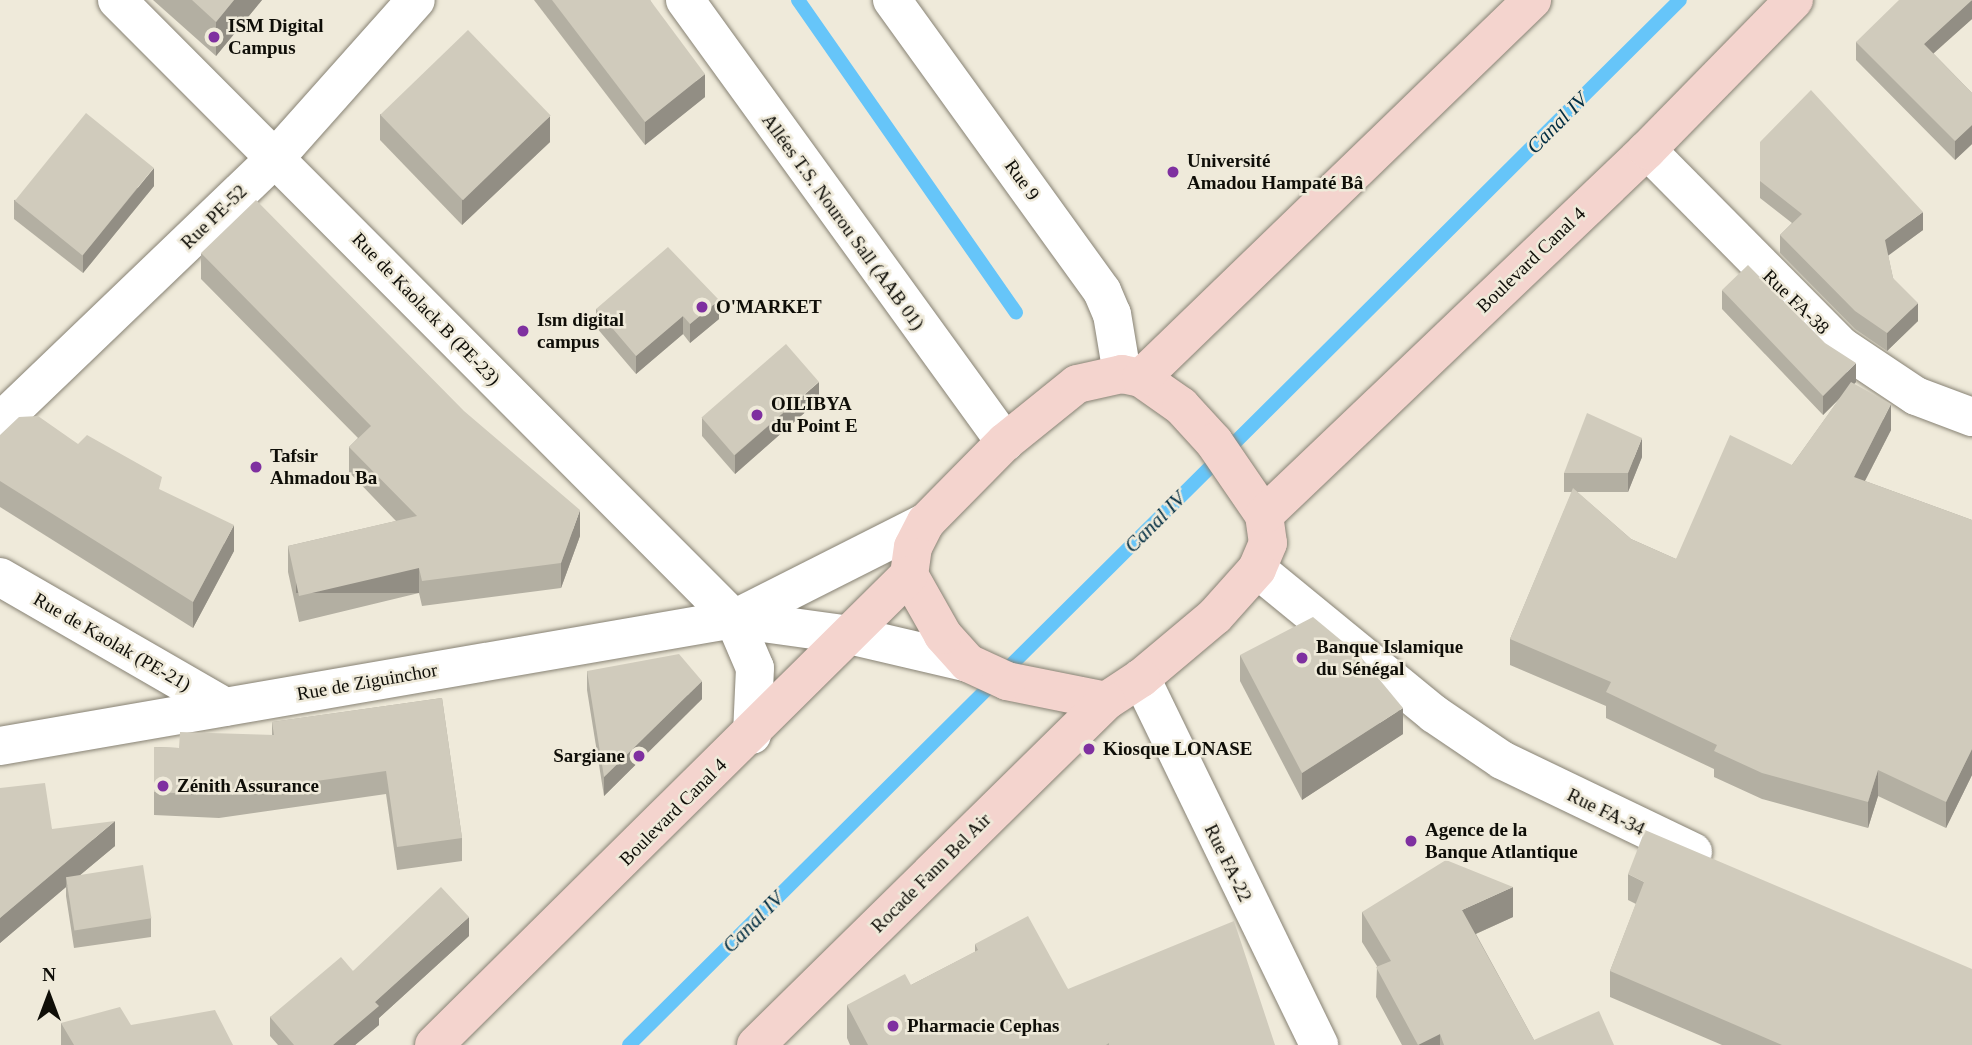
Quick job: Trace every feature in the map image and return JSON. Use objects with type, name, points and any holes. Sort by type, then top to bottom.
[{"type":"main road","points":[[1106,701],[1007,681],[968,663],[943,635],[909,575],[913,547],[926,522],[1005,442],[1077,384],[1132,376],[1532,0]]},
{"type":"main road","name":"Boulevard Canal 4","points":[[1264,514],[1647,150],[1794,0]]},
{"type":"main road","points":[[1132,376],[1181,407],[1214,442],[1264,514],[1268,543],[1257,569]]},
{"type":"main road","name":"Rocade Fann Bel Air","points":[[756,1045],[1106,701],[1142,678],[1215,615],[1257,569]]},
{"type":"main road","name":"Boulevard Canal 4","points":[[434,1045],[752,734],[909,575]]},
{"type":"street","name":"Rue de Kaolack B (PE-23)","points":[[117,0],[734,619]]},
{"type":"street","name":"Rue PE-52","points":[[0,422],[276,157],[416,0]]},
{"type":"street","name":"Allées T.S. Nourou Sall (AAB 01)","points":[[685,0],[1005,442]]},
{"type":"street","name":"Rue 9","points":[[892,0],[1102,290],[1132,376]]},
{"type":"street","name":"Rue FA-38","points":[[1647,150],[1841,346],[1904,390],[1966,407]]},
{"type":"street","points":[[734,619],[926,522]]},
{"type":"street","name":"Rue FA-34","points":[[1257,569],[1376,667],[1502,760],[1643,831],[1732,869]]},
{"type":"street","name":"Rue de Kaolak (PE-21)","points":[[0,577],[225,707]]},
{"type":"street","points":[[734,619],[849,635],[968,663]]},
{"type":"street","points":[[734,619],[755,668],[752,734]]},
{"type":"street","name":"Rue de Ziguinchor","points":[[0,746],[734,619]]},
{"type":"street","name":"Rue FA-22","points":[[1142,678],[1319,1045]]},
{"type":"building","points":[[192,0],[234,0],[216,22]]},
{"type":"building","points":[[552,0],[650,0],[705,74],[645,122]]},
{"type":"building","points":[[1899,0],[1972,0],[1924,44],[1972,93],[1972,125],[1955,141],[1856,42]]},
{"type":"building","points":[[468,30],[551,116],[463,200],[380,115]]},
{"type":"building","points":[[1811,90],[1923,212],[1885,240],[1893,278],[1918,303],[1887,333],[1855,311],[1780,235],[1802,214],[1760,181],[1760,142]]},
{"type":"building","points":[[86,113],[154,168],[82,256],[15,201]]},
{"type":"building","points":[[256,200],[464,411],[580,510],[561,563],[422,581],[419,568],[299,596],[288,546],[417,516],[349,447],[371,426],[201,253]]},
{"type":"building","points":[[668,247],[719,300],[690,324],[683,316],[636,356],[596,309]]},
{"type":"building","points":[[1748,265],[1825,343],[1856,363],[1823,396],[1722,290]]},
{"type":"building","points":[[786,344],[819,382],[734,455],[701,417]]},
{"type":"building","points":[[1851,382],[1891,404],[1854,477],[1972,520],[1972,749],[1946,802],[1878,770],[1868,802],[1762,773],[1714,751],[1717,745],[1606,692],[1611,682],[1510,639],[1573,488],[1631,539],[1676,559],[1730,435],[1792,465]]},
{"type":"building","points":[[1587,413],[1642,438],[1628,473],[1564,473]]},
{"type":"building","points":[[38,416],[78,444],[87,435],[162,477],[159,489],[234,525],[193,602],[0,481],[0,435],[19,417]]},
{"type":"building","points":[[1313,617],[1360,656],[1403,708],[1302,773],[1240,655]]},
{"type":"building","points":[[679,654],[702,681],[604,777],[587,671]]},
{"type":"building","points":[[442,698],[462,838],[397,847],[386,771],[219,795],[154,792],[154,747],[179,748],[180,732],[274,735],[272,722]]},
{"type":"building","points":[[45,783],[52,829],[115,821],[0,918],[0,788]]},
{"type":"building","points":[[1645,830],[1972,969],[1972,1045],[1782,1045],[1610,971],[1644,882],[1628,874]]},
{"type":"building","points":[[1446,860],[1513,887],[1462,910],[1534,1040],[1599,1011],[1614,1045],[1444,1045],[1440,1034],[1418,1045],[1376,967],[1391,961],[1362,912]]},
{"type":"building","points":[[143,865],[151,918],[74,931],[66,877]]},
{"type":"building","points":[[441,887],[469,917],[375,1002],[379,1006],[333,1045],[294,1045],[270,1017],[341,957],[353,971]]},
{"type":"building","points":[[1028,916],[1068,989],[1234,921],[1275,1045],[868,1045],[847,1005],[905,974],[911,985],[978,950],[975,944]]},
{"type":"building","points":[[120,1007],[131,1025],[215,1010],[233,1045],[74,1045],[61,1023]]},
{"type":"waterway","points":[[798,0],[1016,313]]},
{"type":"waterway","name":"Canal IV","points":[[629,1045],[1680,0]]},
{"type":"place","name":"ISM Digital Campus","points":[[214,37]]},
{"type":"place","name":"Université Amadou Hampaté Bâ","points":[[1173,172]]},
{"type":"place","name":"O'MARKET","points":[[702,307]]},
{"type":"place","name":"Ism digital campus","points":[[523,331]]},
{"type":"place","name":"OILIBYA du Point E","points":[[757,415]]},
{"type":"place","name":"Tafsir Ahmadou Ba","points":[[256,467]]},
{"type":"place","name":"Banque Islamique du Sénégal","points":[[1302,658]]},
{"type":"place","name":"Kiosque LONASE","points":[[1089,749]]},
{"type":"place","name":"Sargiane","points":[[639,756]]},
{"type":"place","name":"Zénith Assurance","points":[[163,786]]},
{"type":"place","name":"Agence de la Banque Atlantique","points":[[1411,841]]},
{"type":"place","name":"Pharmacie Cephas","points":[[893,1026]]}]
